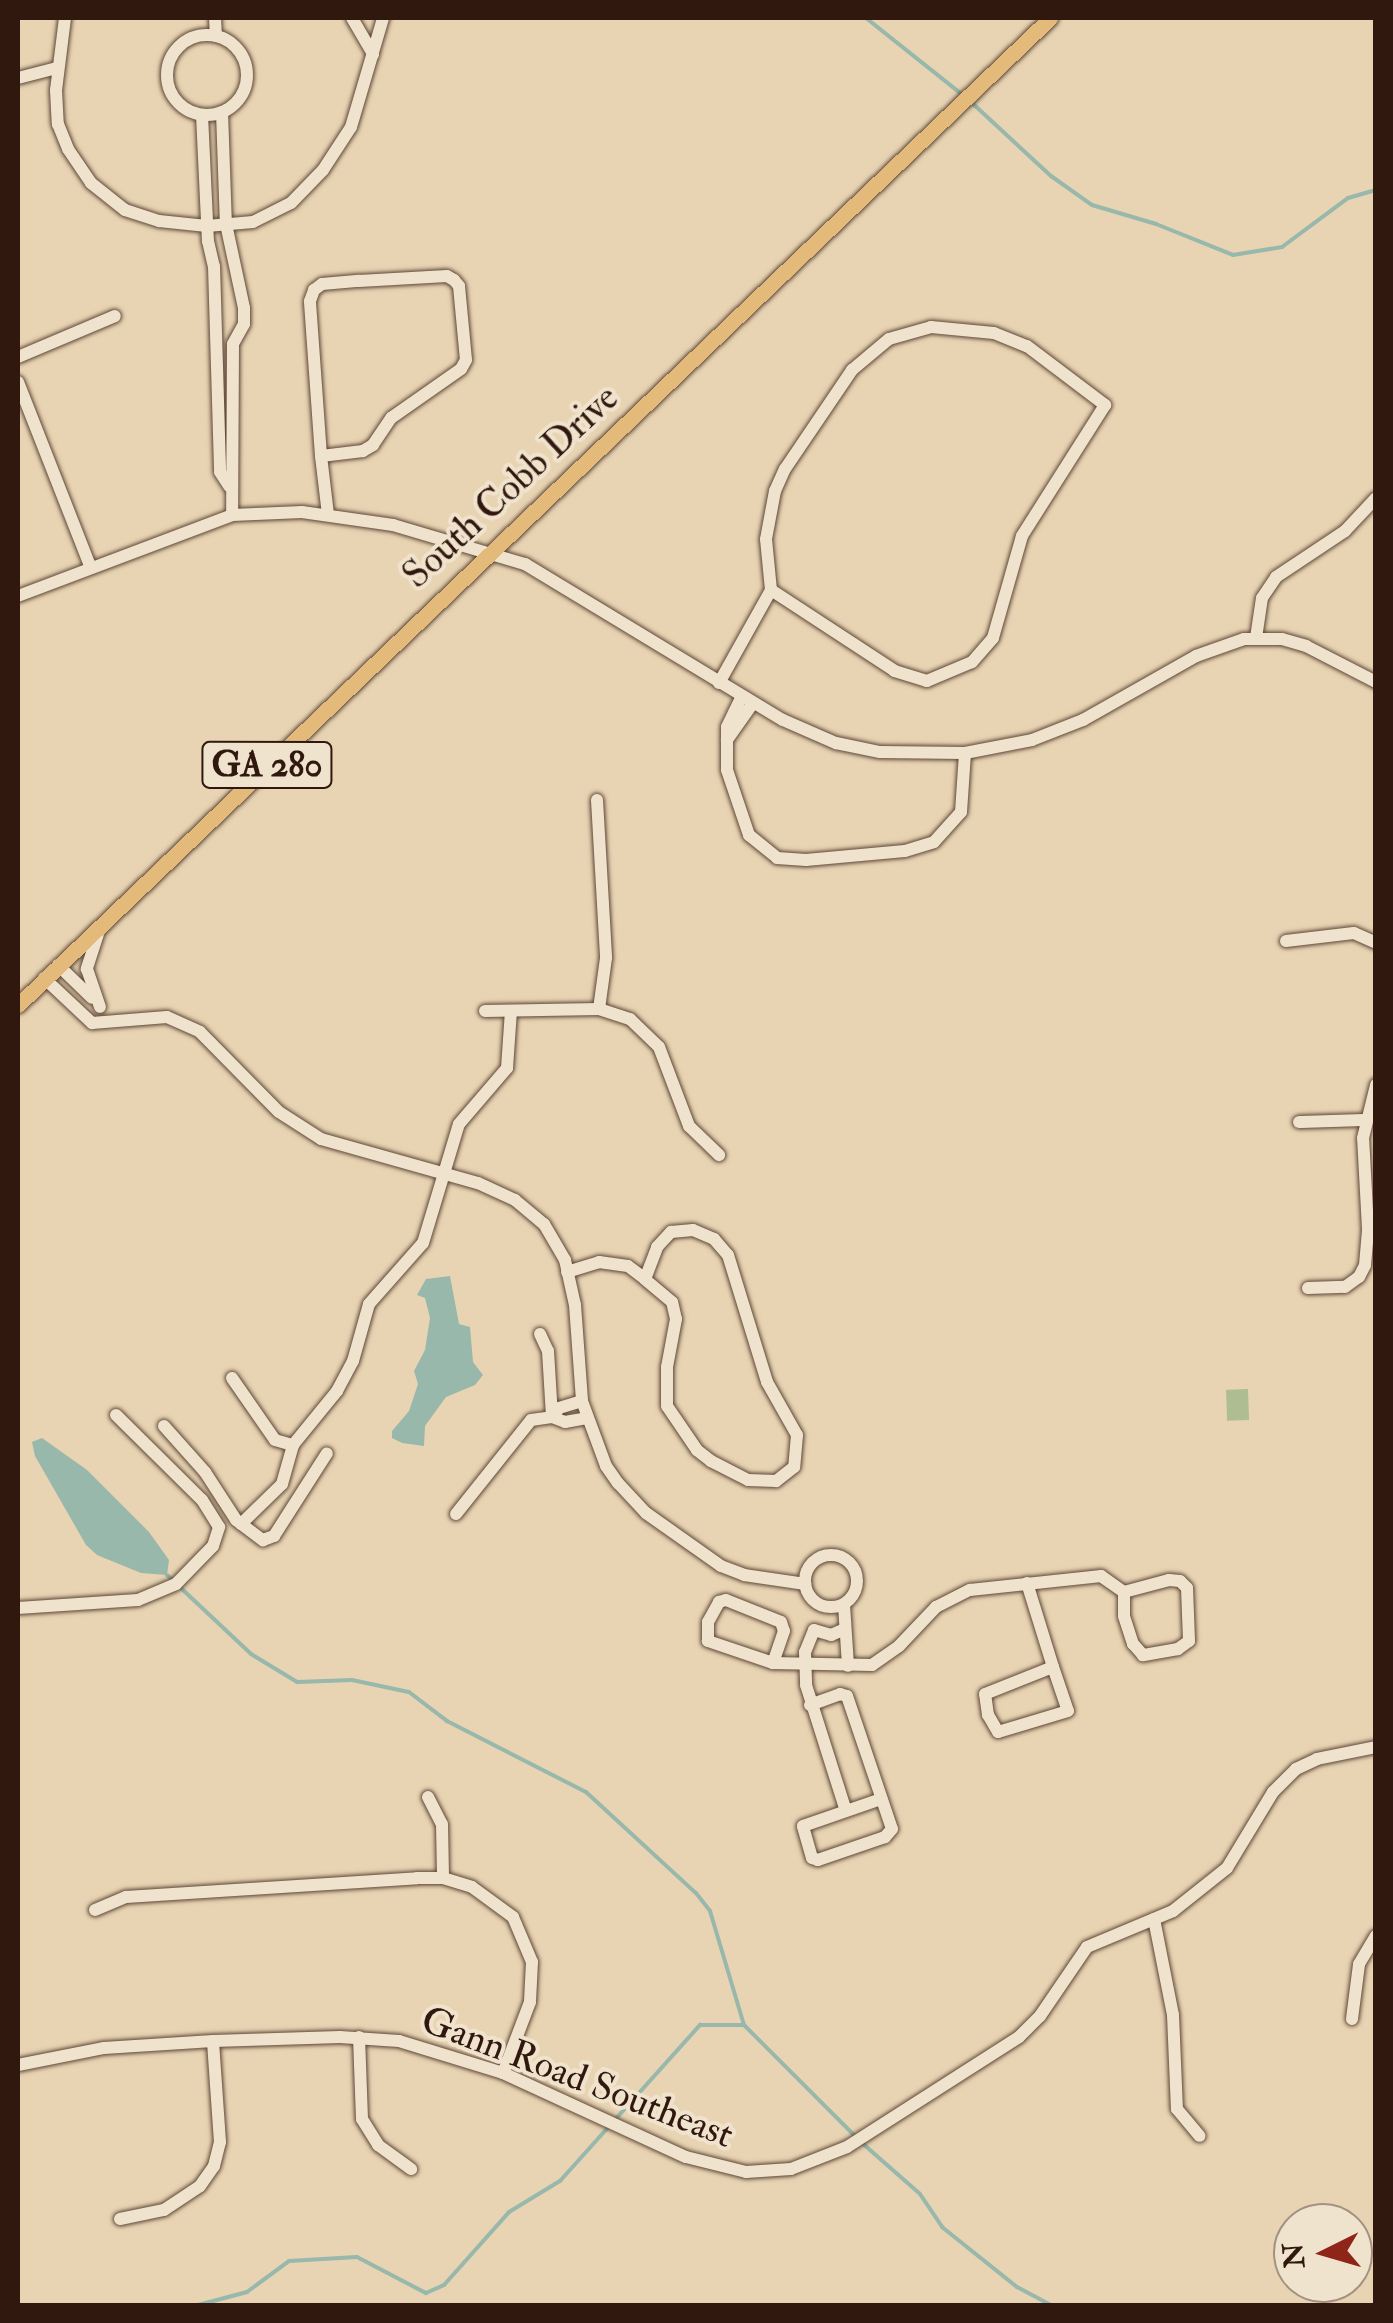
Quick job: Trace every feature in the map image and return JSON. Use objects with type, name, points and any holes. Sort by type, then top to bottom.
[{"type":"main road","name":"South Cobb Drive","points":[[18,1005],[99,931],[488,550],[671,384],[856,200],[1050,18]]},
{"type":"street","points":[[65,18],[57,68],[58,124],[68,149],[91,182],[125,210],[159,222],[206,226],[253,222],[292,203],[324,170],[351,126],[383,18]]},
{"type":"street","points":[[196,18],[198,36]]},
{"type":"street","points":[[215,18],[216,36]]},
{"type":"street","points":[[352,18],[373,54]]},
{"type":"street","points":[[198,36],[216,36],[229,42],[246,65],[242,93],[222,112],[202,114],[187,110],[168,85],[173,54],[198,36]]},
{"type":"street","points":[[18,78],[57,68]]},
{"type":"street","points":[[222,112],[226,224],[244,308],[244,324],[233,344],[236,470],[229,486]]},
{"type":"street","points":[[202,114],[206,226],[214,266],[220,472],[229,486],[232,514]]},
{"type":"street","points":[[321,456],[363,451],[373,445],[391,418],[460,369],[466,360],[459,286],[454,280],[447,276],[359,281],[322,284],[314,290],[310,302],[321,456],[328,515]]},
{"type":"street","points":[[18,358],[115,316]]},
{"type":"street","points":[[720,683],[771,590],[766,539],[775,492],[785,468],[852,370],[889,339],[930,328],[994,333],[1027,346],[1103,402],[1104,409],[1080,449],[1022,536],[993,638],[962,669],[941,678],[910,679],[771,590]]},
{"type":"street","points":[[18,382],[90,566]]},
{"type":"street","points":[[218,397],[234,396]]},
{"type":"street","points":[[1256,638],[1262,598],[1276,576],[1345,531],[1376,498]]},
{"type":"street","points":[[18,596],[232,514],[272,510],[393,526],[488,550],[525,564],[796,727],[855,748],[902,754],[965,753],[1009,747],[1062,730],[1196,656],[1231,642],[1256,638],[1306,646],[1376,682]]},
{"type":"street","points":[[748,700],[727,727],[726,770],[746,828],[766,852],[792,860],[904,851],[934,842],[961,812],[965,753]]},
{"type":"street","points":[[597,800],[606,958],[599,1009]]},
{"type":"street","points":[[99,931],[87,969],[91,991],[104,1014]]},
{"type":"street","points":[[1286,941],[1354,933],[1376,943]]},
{"type":"street","points":[[58,965],[104,1014]]},
{"type":"street","points":[[44,978],[92,1024],[104,1014],[166,1017],[186,1024],[214,1044],[265,1100],[308,1132],[494,1188],[544,1224],[567,1272],[575,1306],[582,1400],[618,1483],[677,1537],[744,1574],[805,1584],[819,1604],[812,1655],[805,1664],[810,1705],[846,1811]]},
{"type":"street","points":[[485,1011],[599,1009],[630,1019],[654,1039],[689,1126],[719,1156]]},
{"type":"street","points":[[241,1524],[282,1484],[293,1445],[345,1376],[370,1304],[424,1244],[459,1124],[508,1068],[511,1011]]},
{"type":"street","points":[[1308,1288],[1344,1287],[1359,1277],[1364,1264],[1365,1120],[1376,1085]]},
{"type":"street","points":[[1299,1122],[1365,1120]]},
{"type":"street","points":[[567,1272],[599,1262],[628,1266],[672,1302],[676,1319],[667,1368],[667,1406],[675,1422],[696,1450],[722,1469],[757,1483],[784,1478],[796,1461],[797,1435],[767,1382],[728,1256],[714,1238],[694,1230],[671,1232],[657,1247],[645,1279]]},
{"type":"street","points":[[540,1334],[548,1351],[552,1417]]},
{"type":"street","points":[[232,1378],[275,1440],[293,1445]]},
{"type":"street","points":[[552,1417],[559,1408],[582,1400]]},
{"type":"street","points":[[18,1608],[138,1600],[176,1584],[213,1546],[218,1527],[202,1500],[116,1415]]},
{"type":"street","points":[[456,1514],[531,1420],[552,1417],[564,1422],[588,1418]]},
{"type":"street","points":[[164,1426],[205,1472],[241,1524],[259,1538],[274,1536],[327,1453]]},
{"type":"street","points":[[805,1584],[811,1565],[820,1558],[842,1557],[856,1571],[858,1585],[844,1605],[848,1666]]},
{"type":"street","points":[[772,1663],[784,1631],[781,1622],[726,1600],[719,1602],[706,1629],[708,1640],[772,1663],[848,1666],[886,1658],[928,1613],[953,1596],[1101,1576],[1124,1592],[1169,1580],[1184,1583],[1191,1630],[1187,1644],[1160,1654],[1138,1652],[1124,1616],[1124,1592]]},
{"type":"street","points":[[1027,1583],[1068,1711],[998,1732],[988,1716],[985,1694],[1052,1667]]},
{"type":"street","points":[[819,1604],[844,1605]]},
{"type":"street","points":[[814,1630],[831,1634],[845,1629]]},
{"type":"street","points":[[810,1705],[840,1694],[847,1696],[882,1800],[890,1834],[815,1860],[808,1850],[804,1826],[882,1800]]},
{"type":"street","name":"Gann Road Southeast","points":[[18,2066],[104,2048],[359,2037],[419,2045],[503,2073],[686,2157],[746,2172],[791,2169],[847,2147],[1030,2028],[1087,1947],[1188,1901],[1227,1868],[1289,1774],[1316,1759],[1376,1746]]},
{"type":"street","points":[[428,1796],[442,1824],[443,1878]]},
{"type":"street","points":[[96,1910],[126,1897],[443,1878],[472,1886],[502,1906],[528,1949],[533,1973],[530,2002],[503,2073]]},
{"type":"street","points":[[1154,1919],[1174,2014],[1178,2109],[1200,2136]]},
{"type":"street","points":[[1352,2019],[1359,1964],[1376,1936]]},
{"type":"street","points":[[359,2037],[362,2119],[378,2145],[411,2168]]},
{"type":"street","points":[[120,2219],[164,2210],[200,2186],[214,2166],[220,2142],[213,2041]]},
{"type":"green space","points":[[1248,1389],[1249,1420],[1227,1421],[1226,1390]]},
{"type":"shaded area","points":[[450,1276],[459,1324],[470,1327],[473,1362],[483,1375],[475,1385],[446,1397],[425,1426],[424,1446],[402,1443],[392,1438],[392,1431],[409,1411],[418,1384],[414,1371],[425,1350],[430,1318],[425,1298],[417,1295],[426,1279]]},
{"type":"shaded area","points":[[42,1438],[87,1470],[149,1532],[169,1560],[167,1575],[141,1573],[97,1555],[86,1545],[35,1456],[32,1442]]},
{"type":"waterway","points":[[866,18],[964,96]]},
{"type":"waterway","points":[[971,102],[1051,176],[1092,205],[1156,224],[1233,255],[1282,247],[1348,198],[1376,190]]},
{"type":"waterway","points":[[167,1575],[251,1654],[297,1682],[352,1680],[409,1692],[447,1721],[586,1792],[696,1893],[710,1911],[744,2025],[855,2136]]},
{"type":"waterway","points":[[194,2306],[247,2292],[289,2261],[357,2257],[426,2293],[444,2285],[509,2212],[560,2181],[700,2025],[744,2025]]},
{"type":"waterway","points":[[862,2143],[920,2194],[942,2227],[1017,2287],[1052,2306]]}]
